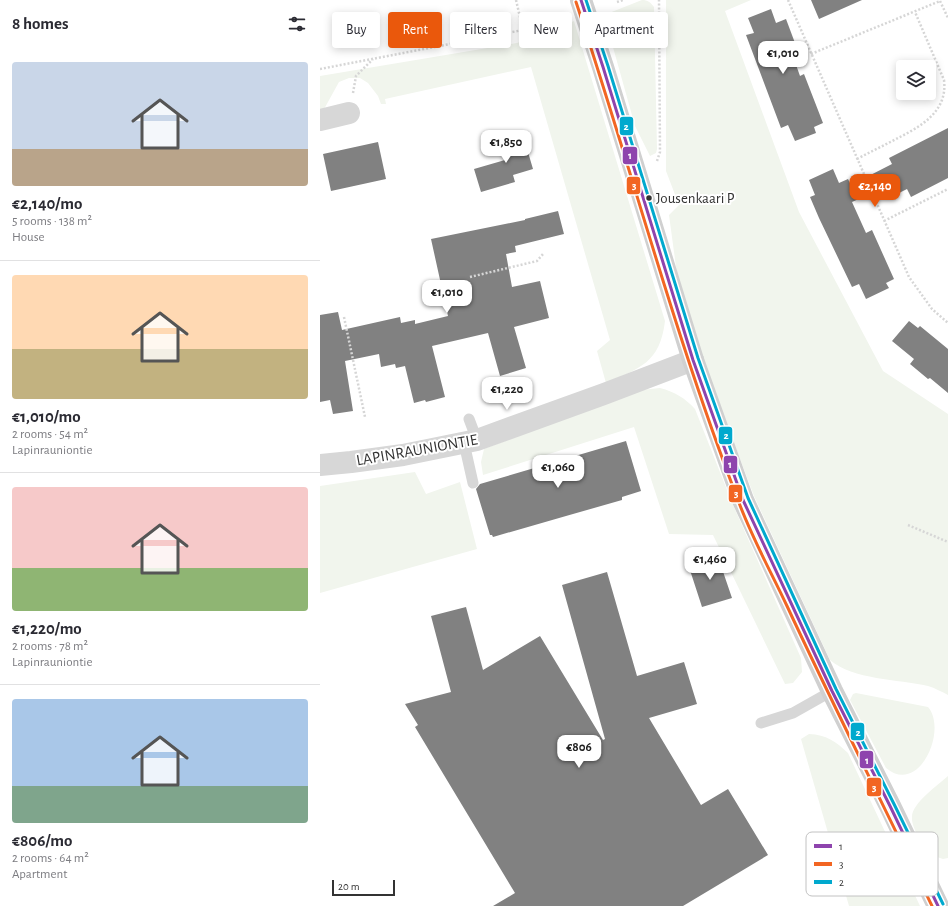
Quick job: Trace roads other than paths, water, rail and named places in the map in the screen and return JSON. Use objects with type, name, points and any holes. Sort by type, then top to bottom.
[{"type":"main road","points":[[581,0],[693,360],[743,500],[832,691],[902,832]]},
{"type":"main road","points":[[933,896],[938,906]]},
{"type":"street","points":[[320,120],[349,113]]},
{"type":"street","name":"LAPINRAUNIONTIE","points":[[320,465],[358,461],[471,442],[693,360]]},
{"type":"lane","points":[[469,419],[473,483]]},
{"type":"lane","points":[[761,723],[793,713],[832,691]]},
{"type":"place","name":"Jousenkaari P","points":[[649,198]]}]
